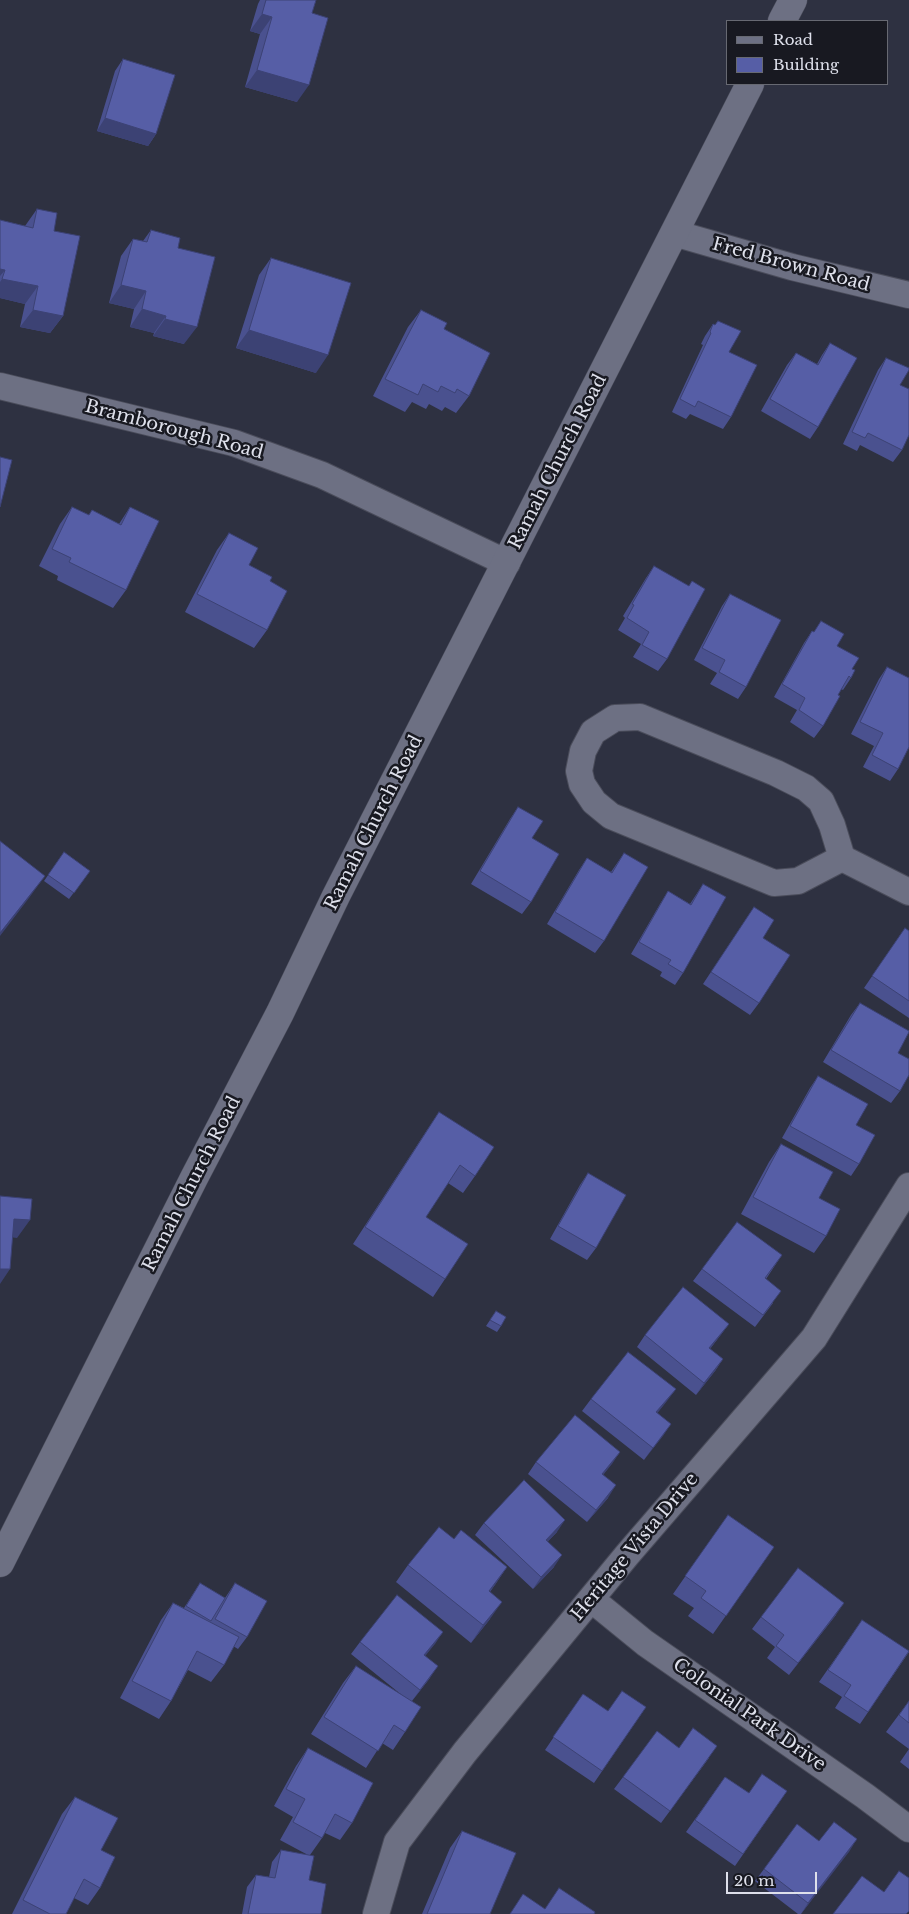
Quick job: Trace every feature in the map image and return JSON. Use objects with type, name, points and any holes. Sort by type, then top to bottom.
[{"type":"main road","points":[[783,20],[793,0]]},
{"type":"main road","name":"Ramah Church Road","points":[[0,1563],[194,1178],[278,1018],[336,896],[749,85]]},
{"type":"street","name":"Fred Brown Road","points":[[674,233],[792,267],[909,295]]},
{"type":"street","name":"Bramborough Road","points":[[0,386],[234,443],[322,475],[507,563]]},
{"type":"street","points":[[842,858],[798,881],[774,884],[611,816],[594,802],[582,784],[579,771],[583,752],[593,732],[615,718],[640,717],[776,772],[806,788],[821,801],[832,825],[842,858],[909,892]]},
{"type":"street","name":"Heritage Vista Drive","points":[[376,1914],[397,1842],[464,1752],[591,1599],[814,1338],[909,1186]]},
{"type":"street","name":"Colonial Park Drive","points":[[591,1599],[645,1643],[865,1796],[909,1829]]},
{"type":"building","points":[[266,0],[316,0],[312,13],[328,18],[309,85],[257,70],[272,17],[262,14]]},
{"type":"building","points":[[123,59],[175,75],[156,134],[105,118]]},
{"type":"building","points":[[37,209],[57,213],[54,231],[80,236],[63,316],[33,310],[38,286],[2,279],[5,270],[0,269],[0,220],[33,228]]},
{"type":"building","points":[[151,230],[180,238],[178,248],[215,257],[197,327],[165,319],[166,316],[142,309],[146,291],[121,285],[133,239],[147,242]]},
{"type":"building","points":[[271,258],[351,283],[328,355],[249,330]]},
{"type":"building","points":[[421,310],[447,323],[444,329],[490,353],[469,396],[457,389],[455,393],[441,386],[438,392],[423,384],[418,395],[385,379]]},
{"type":"building","points":[[718,321],[741,331],[729,352],[757,365],[731,417],[698,401],[695,407],[680,399],[711,333],[713,324],[715,325]]},
{"type":"building","points":[[830,343],[857,358],[818,427],[770,399],[796,353],[818,365]]},
{"type":"building","points":[[886,358],[909,368],[900,385],[909,389],[909,435],[902,450],[868,433],[865,438],[852,432]]},
{"type":"building","points":[[0,457],[12,460],[0,507]]},
{"type":"building","points":[[72,507],[89,515],[92,510],[121,525],[130,507],[159,521],[126,590],[69,562],[71,558],[52,549]]},
{"type":"building","points":[[229,533],[258,548],[249,565],[272,577],[270,581],[287,591],[267,630],[197,594]]},
{"type":"building","points":[[654,566],[689,586],[692,581],[705,589],[667,659],[642,645],[649,632],[627,618],[634,605],[632,604]]},
{"type":"building","points":[[730,594],[781,620],[746,687],[719,672],[725,660],[702,648]]},
{"type":"building","points":[[821,621],[844,634],[837,646],[859,658],[852,669],[855,670],[851,678],[849,676],[823,726],[799,710],[805,698],[782,684],[812,631],[814,632]]},
{"type":"building","points":[[887,667],[909,678],[909,747],[898,769],[872,755],[883,733],[860,722]]},
{"type":"building","points":[[518,807],[543,821],[532,838],[559,854],[531,902],[480,871]]},
{"type":"building","points":[[0,841],[45,876],[0,933]]},
{"type":"building","points":[[64,852],[90,871],[74,893],[48,875]]},
{"type":"building","points":[[624,853],[648,867],[604,941],[555,912],[587,858],[612,873]]},
{"type":"building","points":[[703,884],[726,897],[683,973],[668,964],[671,960],[639,942],[668,891],[691,905]]},
{"type":"building","points":[[754,907],[774,920],[763,938],[790,955],[759,1003],[711,972]]},
{"type":"building","points":[[905,928],[909,931],[909,1001],[872,976]]},
{"type":"building","points":[[860,1003],[909,1031],[898,1053],[909,1059],[909,1075],[900,1091],[831,1050]]},
{"type":"building","points":[[818,1076],[868,1104],[856,1125],[875,1135],[859,1164],[790,1126]]},
{"type":"building","points":[[439,1112],[494,1147],[475,1176],[460,1165],[426,1217],[468,1244],[445,1279],[365,1227]]},
{"type":"building","points":[[781,1144],[833,1172],[819,1198],[840,1209],[826,1236],[753,1197]]},
{"type":"building","points":[[588,1173],[626,1195],[596,1248],[558,1226]]},
{"type":"building","points":[[0,1196],[32,1199],[30,1220],[14,1219],[10,1269],[0,1269]]},
{"type":"building","points":[[737,1222],[782,1255],[765,1278],[781,1291],[763,1315],[702,1269]]},
{"type":"building","points":[[683,1287],[729,1324],[709,1348],[723,1359],[704,1383],[645,1335]]},
{"type":"building","points":[[496,1311],[506,1317],[501,1326],[490,1320]]},
{"type":"building","points":[[628,1352],[676,1389],[656,1412],[671,1424],[653,1448],[591,1399]]},
{"type":"building","points":[[575,1415],[620,1452],[602,1474],[616,1485],[596,1510],[536,1462]]},
{"type":"building","points":[[524,1480],[565,1520],[546,1540],[562,1555],[541,1577],[484,1523]]},
{"type":"building","points":[[728,1515],[774,1547],[726,1616],[701,1598],[706,1591],[685,1576]]},
{"type":"building","points":[[439,1527],[454,1539],[461,1530],[507,1567],[489,1591],[502,1602],[483,1625],[408,1565]]},
{"type":"building","points":[[798,1568],[844,1603],[798,1663],[776,1646],[784,1635],[761,1617]]},
{"type":"building","points":[[200,1583],[225,1598],[211,1621],[186,1606]]},
{"type":"building","points":[[235,1583],[267,1601],[247,1637],[215,1619]]},
{"type":"building","points":[[397,1595],[443,1632],[424,1655],[438,1666],[420,1690],[360,1642]]},
{"type":"building","points":[[173,1603],[239,1637],[224,1665],[197,1651],[171,1701],[132,1681]]},
{"type":"building","points":[[862,1620],[909,1651],[868,1712],[844,1696],[851,1685],[828,1670]]},
{"type":"building","points":[[356,1666],[421,1707],[405,1732],[394,1725],[378,1751],[324,1717]]},
{"type":"building","points":[[622,1691],[646,1707],[602,1771],[553,1737],[583,1694],[608,1711]]},
{"type":"building","points":[[909,1701],[909,1723],[899,1715]]},
{"type":"building","points":[[693,1728],[717,1746],[670,1811],[623,1777],[657,1731],[679,1748]]},
{"type":"building","points":[[308,1748],[373,1783],[352,1823],[335,1814],[322,1838],[293,1822],[305,1799],[286,1789]]},
{"type":"building","points":[[762,1774],[787,1791],[743,1854],[695,1820],[725,1777],[749,1793]]},
{"type":"building","points":[[75,1797],[118,1818],[101,1850],[115,1857],[100,1888],[84,1879],[66,1914],[50,1914],[23,1900]]},
{"type":"building","points":[[834,1822],[857,1839],[808,1903],[764,1869],[797,1824],[819,1841]]},
{"type":"building","points":[[462,1831],[516,1853],[490,1914],[427,1914]]},
{"type":"building","points":[[281,1850],[314,1856],[309,1880],[326,1884],[321,1914],[248,1914],[256,1875],[275,1878]]},
{"type":"building","points":[[899,1871],[909,1878],[909,1911],[906,1914],[833,1914],[862,1876],[884,1892]]},
{"type":"building","points":[[559,1888],[595,1912],[594,1914],[510,1914],[523,1894],[545,1909]]}]
